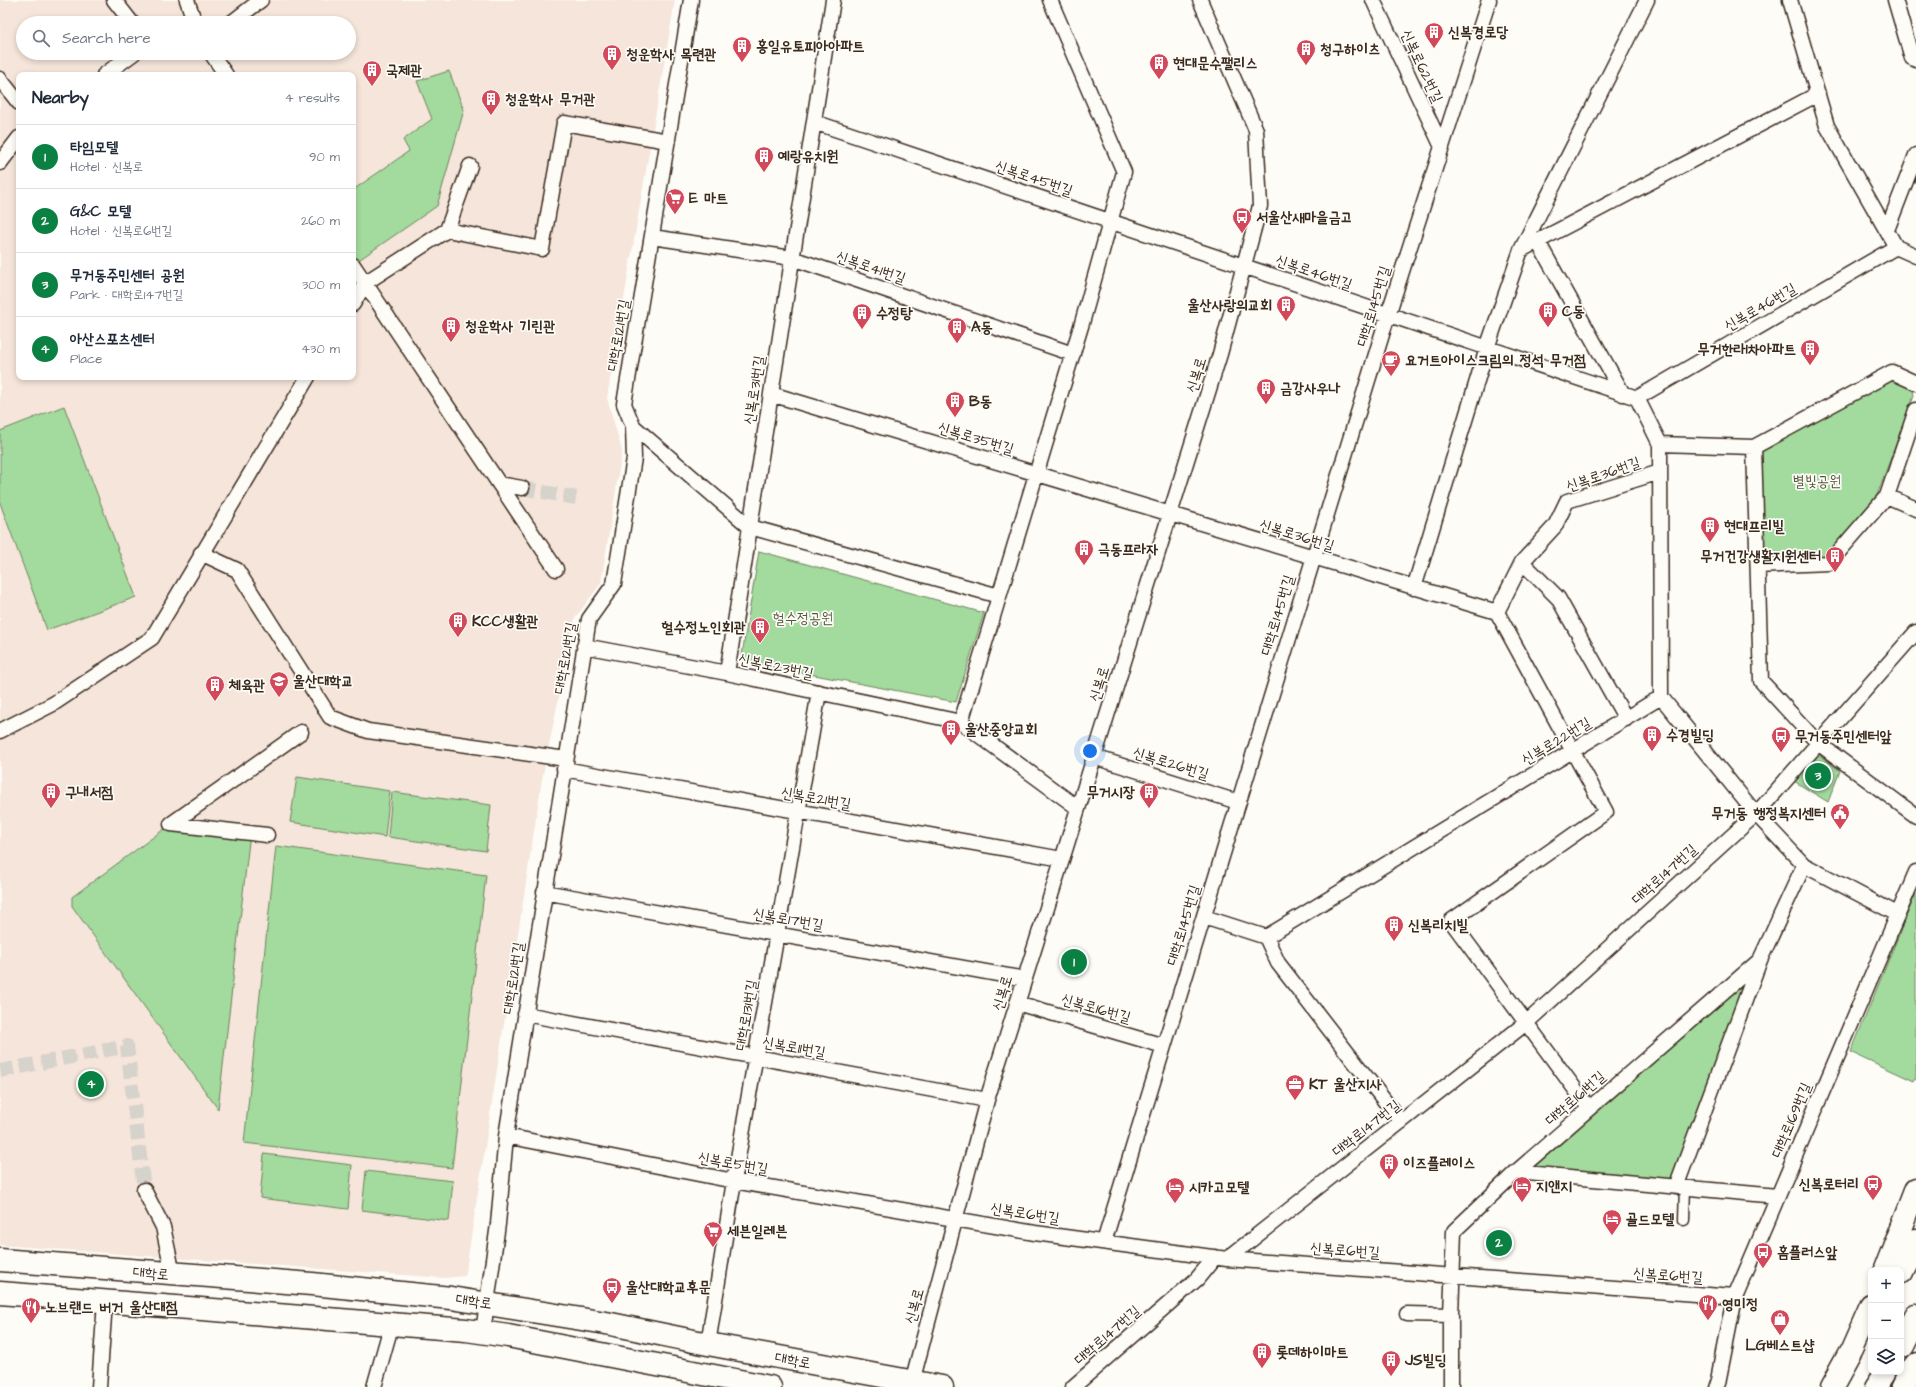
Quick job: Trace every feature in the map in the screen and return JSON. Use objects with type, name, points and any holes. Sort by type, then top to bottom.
[{"type":"main road","points":[[1886,1267],[1916,1190]]},
{"type":"main road","points":[[1903,1267],[1916,1240]]},
{"type":"main road","name":"대학로","points":[[0,1260],[358,1288],[487,1302],[942,1387]]},
{"type":"main road","name":"대학로","points":[[0,1293],[392,1323],[483,1332],[770,1387]]},
{"type":"main road","points":[[1831,1387],[1852,1348],[1868,1313]]},
{"type":"main road","points":[[1904,1340],[1916,1316]]},
{"type":"main road","points":[[1841,1387],[1859,1358],[1868,1339]]},
{"type":"main road","points":[[1876,1387],[1884,1375]]},
{"type":"street","points":[[114,0],[127,16]]},
{"type":"street","points":[[187,0],[193,16]]},
{"type":"street","points":[[240,16],[261,0]]},
{"type":"street","name":"대학로121번길","points":[[483,1332],[498,1224],[506,1136],[584,646],[589,619],[614,584],[634,458],[633,426],[624,404],[691,0]]},
{"type":"street","name":"신복로31번길","points":[[727,673],[833,0]]},
{"type":"street","points":[[961,722],[1073,354],[1124,172],[1050,0]]},
{"type":"street","name":"신복로","points":[[912,1382],[987,1100],[1220,354],[1260,206],[1256,130],[1200,0]]},
{"type":"street","name":"신복로62번길","points":[[1373,0],[1442,146]]},
{"type":"street","name":"대학로145번길","points":[[1104,1242],[1388,315],[1489,0]]},
{"type":"street","points":[[1414,588],[1487,348],[1521,250],[1647,0]]},
{"type":"street","points":[[1790,0],[1827,126],[1896,247],[1916,256]]},
{"type":"street","points":[[1895,0],[1912,58],[1916,60]]},
{"type":"street","points":[[108,72],[124,60]]},
{"type":"street","points":[[216,60],[224,72]]},
{"type":"street","points":[[0,79],[16,99]]},
{"type":"street","points":[[1521,250],[1818,94]]},
{"type":"street","name":"신복로45번길","points":[[814,122],[1244,266]]},
{"type":"street","points":[[447,230],[542,249],[564,123],[668,141]]},
{"type":"street","points":[[0,163],[16,142]]},
{"type":"street","points":[[1886,230],[1916,154]]},
{"type":"street","points":[[356,299],[365,284],[447,230],[470,166]]},
{"type":"street","name":"신복로41번길","points":[[652,237],[792,258],[1073,354]]},
{"type":"street","points":[[1538,242],[1623,394]]},
{"type":"street","name":"신복로46번길","points":[[1244,266],[1637,398],[1896,247]]},
{"type":"street","points":[[356,270],[556,568]]},
{"type":"street","points":[[1660,444],[1754,447],[1892,372],[1916,383]]},
{"type":"street","points":[[0,731],[53,704],[152,638],[306,380]]},
{"type":"street","name":"신복로35번길","points":[[771,394],[1170,514]]},
{"type":"street","points":[[1637,398],[1660,444],[1661,697],[1756,814],[1804,866],[1898,914]]},
{"type":"street","points":[[1758,566],[1828,563],[1887,496],[1916,410]]},
{"type":"street","points":[[633,426],[750,527],[999,596]]},
{"type":"street","points":[[1754,447],[1761,681],[1818,743],[1916,816]]},
{"type":"street","name":"신복로36번길","points":[[1170,514],[1497,612],[1522,562],[1556,526],[1568,501],[1660,472]]},
{"type":"street","points":[[499,484],[522,488]]},
{"type":"street","points":[[1887,496],[1916,509]]},
{"type":"street","name":"신복로21번길","points":[[201,554],[237,570],[330,717],[368,731],[565,764],[798,812],[1062,859]]},
{"type":"street","points":[[1522,562],[1558,598],[1626,719]]},
{"type":"street","points":[[1497,612],[1606,812],[1451,921],[1589,1108]]},
{"type":"street","name":"대학로147번길","points":[[1073,1387],[1221,1258],[1401,1122],[1526,1023],[1756,814],[1916,632]]},
{"type":"street","name":"신복로23번길","points":[[584,646],[727,673],[961,722],[1078,808]]},
{"type":"street","name":"대학로131번길","points":[[708,1344],[734,1181],[819,692]]},
{"type":"street","name":"신복로22번길","points":[[1266,938],[1661,697]]},
{"type":"street","points":[[267,835],[171,824],[301,732]]},
{"type":"street","name":"신복로26번길","points":[[1094,757],[1238,802]]},
{"type":"street","name":"대학로161번길","points":[[1451,1387],[1451,1315],[1454,1231],[1516,1172],[1760,960],[1804,866]]},
{"type":"street","name":"대학로169번길","points":[[1716,1387],[1735,1297],[1916,872]]},
{"type":"street","name":"신복로17번길","points":[[544,892],[1025,979]]},
{"type":"street","points":[[1204,917],[1266,938],[1278,963],[1401,1122]]},
{"type":"street","points":[[1684,1220],[1680,1187],[1760,960]]},
{"type":"street","name":"신복로16번길","points":[[1017,1003],[1164,1046]]},
{"type":"street","name":"신복로11번길","points":[[525,1014],[987,1100]]},
{"type":"street","name":"신복로5번길","points":[[506,1136],[734,1181],[955,1219]]},
{"type":"street","points":[[1516,1172],[1777,1196]]},
{"type":"street","points":[[144,1190],[163,1227],[173,1274]]},
{"type":"street","name":"신복로6번길","points":[[955,1219],[1221,1258],[1735,1297]]},
{"type":"street","points":[[99,1387],[106,1302]]},
{"type":"street","points":[[1407,1314],[1451,1315]]},
{"type":"street","points":[[374,1387],[392,1323]]},
{"type":"shaded area","name":"울산대학교","points":[[0,0],[675,0],[607,398],[622,451],[601,583],[575,618],[542,779],[465,1276],[444,1278],[0,1245]]},
{"type":"green space","points":[[449,71],[464,110],[437,206],[356,262],[356,188],[409,151],[403,140],[432,119],[417,81]]},
{"type":"green space","name":"별빛공원","points":[[1891,379],[1913,390],[1914,396],[1877,495],[1826,557],[1764,561],[1761,449]]},
{"type":"green space","points":[[64,406],[136,597],[47,630],[0,503],[0,431]]},
{"type":"green space","name":"헐수정공원","points":[[759,551],[984,613],[956,702],[741,661]]},
{"type":"green space","points":[[1817,753],[1840,771],[1828,802],[1794,781]]},
{"type":"green space","points":[[297,777],[390,791],[385,837],[290,822]]},
{"type":"green space","points":[[392,792],[491,805],[486,851],[388,837]]},
{"type":"green space","points":[[171,824],[250,833],[218,1109],[72,906],[72,897]]},
{"type":"green space","points":[[276,846],[486,875],[452,1168],[244,1143]]},
{"type":"green space","points":[[1916,893],[1916,1077],[1914,1081],[1851,1052]]},
{"type":"green space","points":[[1760,960],[1676,1187],[1516,1172]]},
{"type":"green space","points":[[264,1154],[352,1165],[348,1209],[260,1198]]},
{"type":"green space","points":[[366,1171],[453,1181],[449,1221],[362,1210]]},
{"type":"tunnel","points":[[522,488],[576,498]]},
{"type":"tunnel","points":[[0,1071],[127,1046],[144,1190]]},
{"type":"place","name":"신복경로당","points":[[1434,49]]},
{"type":"place","name":"홍일유토피아아파트","points":[[742,63]]},
{"type":"place","name":"청구하이츠","points":[[1306,66]]},
{"type":"place","name":"청운학사 목련관","points":[[612,71]]},
{"type":"place","name":"현대문수팰리스","points":[[1159,80]]},
{"type":"place","name":"국제관","points":[[372,87]]},
{"type":"place","name":"청운학사 무거관","points":[[491,116]]},
{"type":"place","name":"예랑유치원","points":[[764,173]]},
{"type":"place","name":"E 마트","points":[[675,215]]},
{"type":"place","name":"서울산새마을금고","points":[[1242,234]]},
{"type":"place","name":"울산사랑의교회","points":[[1286,322]]},
{"type":"place","name":"C동","points":[[1548,328]]},
{"type":"place","name":"수정탕","points":[[862,330]]},
{"type":"place","name":"청운학사 기린관","points":[[451,343]]},
{"type":"place","name":"A동","points":[[957,344]]},
{"type":"place","name":"무거한라1차아파트","points":[[1810,366]]},
{"type":"place","name":"요거트아이스크림의 정석 무거점","points":[[1391,377]]},
{"type":"place","name":"금강사우나","points":[[1266,405]]},
{"type":"place","name":"B동","points":[[955,418]]},
{"type":"place","name":"현대프리빌","points":[[1710,543]]},
{"type":"place","name":"극동프라자","points":[[1084,566]]},
{"type":"place","name":"무거건강생활지원센터","points":[[1835,573]]},
{"type":"place","name":"KCC생활관","points":[[458,638]]},
{"type":"place","name":"헐수정노인회관","points":[[760,644]]},
{"type":"place","name":"울산대학교","points":[[279,698]]},
{"type":"place","name":"체육관","points":[[215,702]]},
{"type":"place","name":"울산중앙교회","points":[[951,746]]},
{"type":"place","name":"수경빌딩","points":[[1652,752]]},
{"type":"place","name":"무거동주민센터앞","points":[[1781,753]]},
{"type":"place","name":"무거동주민센터 공원","points":[[1818,776]]},
{"type":"place","name":"구내서점","points":[[51,809]]},
{"type":"place","name":"무거시장","points":[[1149,809]]},
{"type":"place","name":"무거동 행정복지센터","points":[[1840,830]]},
{"type":"place","name":"신복리치빌","points":[[1394,942]]},
{"type":"place","name":"타임모텔","points":[[1074,962]]},
{"type":"place","name":"아산스포츠센터","points":[[91,1084]]},
{"type":"place","name":"KT 울산지사","points":[[1295,1101]]},
{"type":"place","name":"이즈플레이스","points":[[1389,1180]]},
{"type":"place","name":"신복로터리","points":[[1873,1201]]},
{"type":"place","name":"지앤지","points":[[1522,1203]]},
{"type":"place","name":"시카고모텔","points":[[1175,1204]]},
{"type":"place","name":"골드모텔","points":[[1612,1236]]},
{"type":"place","name":"G&C 모텔","points":[[1499,1243]]},
{"type":"place","name":"세븐일레븐","points":[[713,1248]]},
{"type":"place","name":"홈플러스앞","points":[[1763,1269]]},
{"type":"place","name":"울산대학교후문","points":[[612,1304]]},
{"type":"place","name":"영미정","points":[[1708,1321]]},
{"type":"place","name":"노브랜드 버거 울산대점","points":[[31,1324]]},
{"type":"place","name":"LG베스트샵","points":[[1780,1336]]},
{"type":"place","name":"롯데하이마트","points":[[1262,1369]]},
{"type":"place","name":"JS빌딩","points":[[1391,1377]]}]
